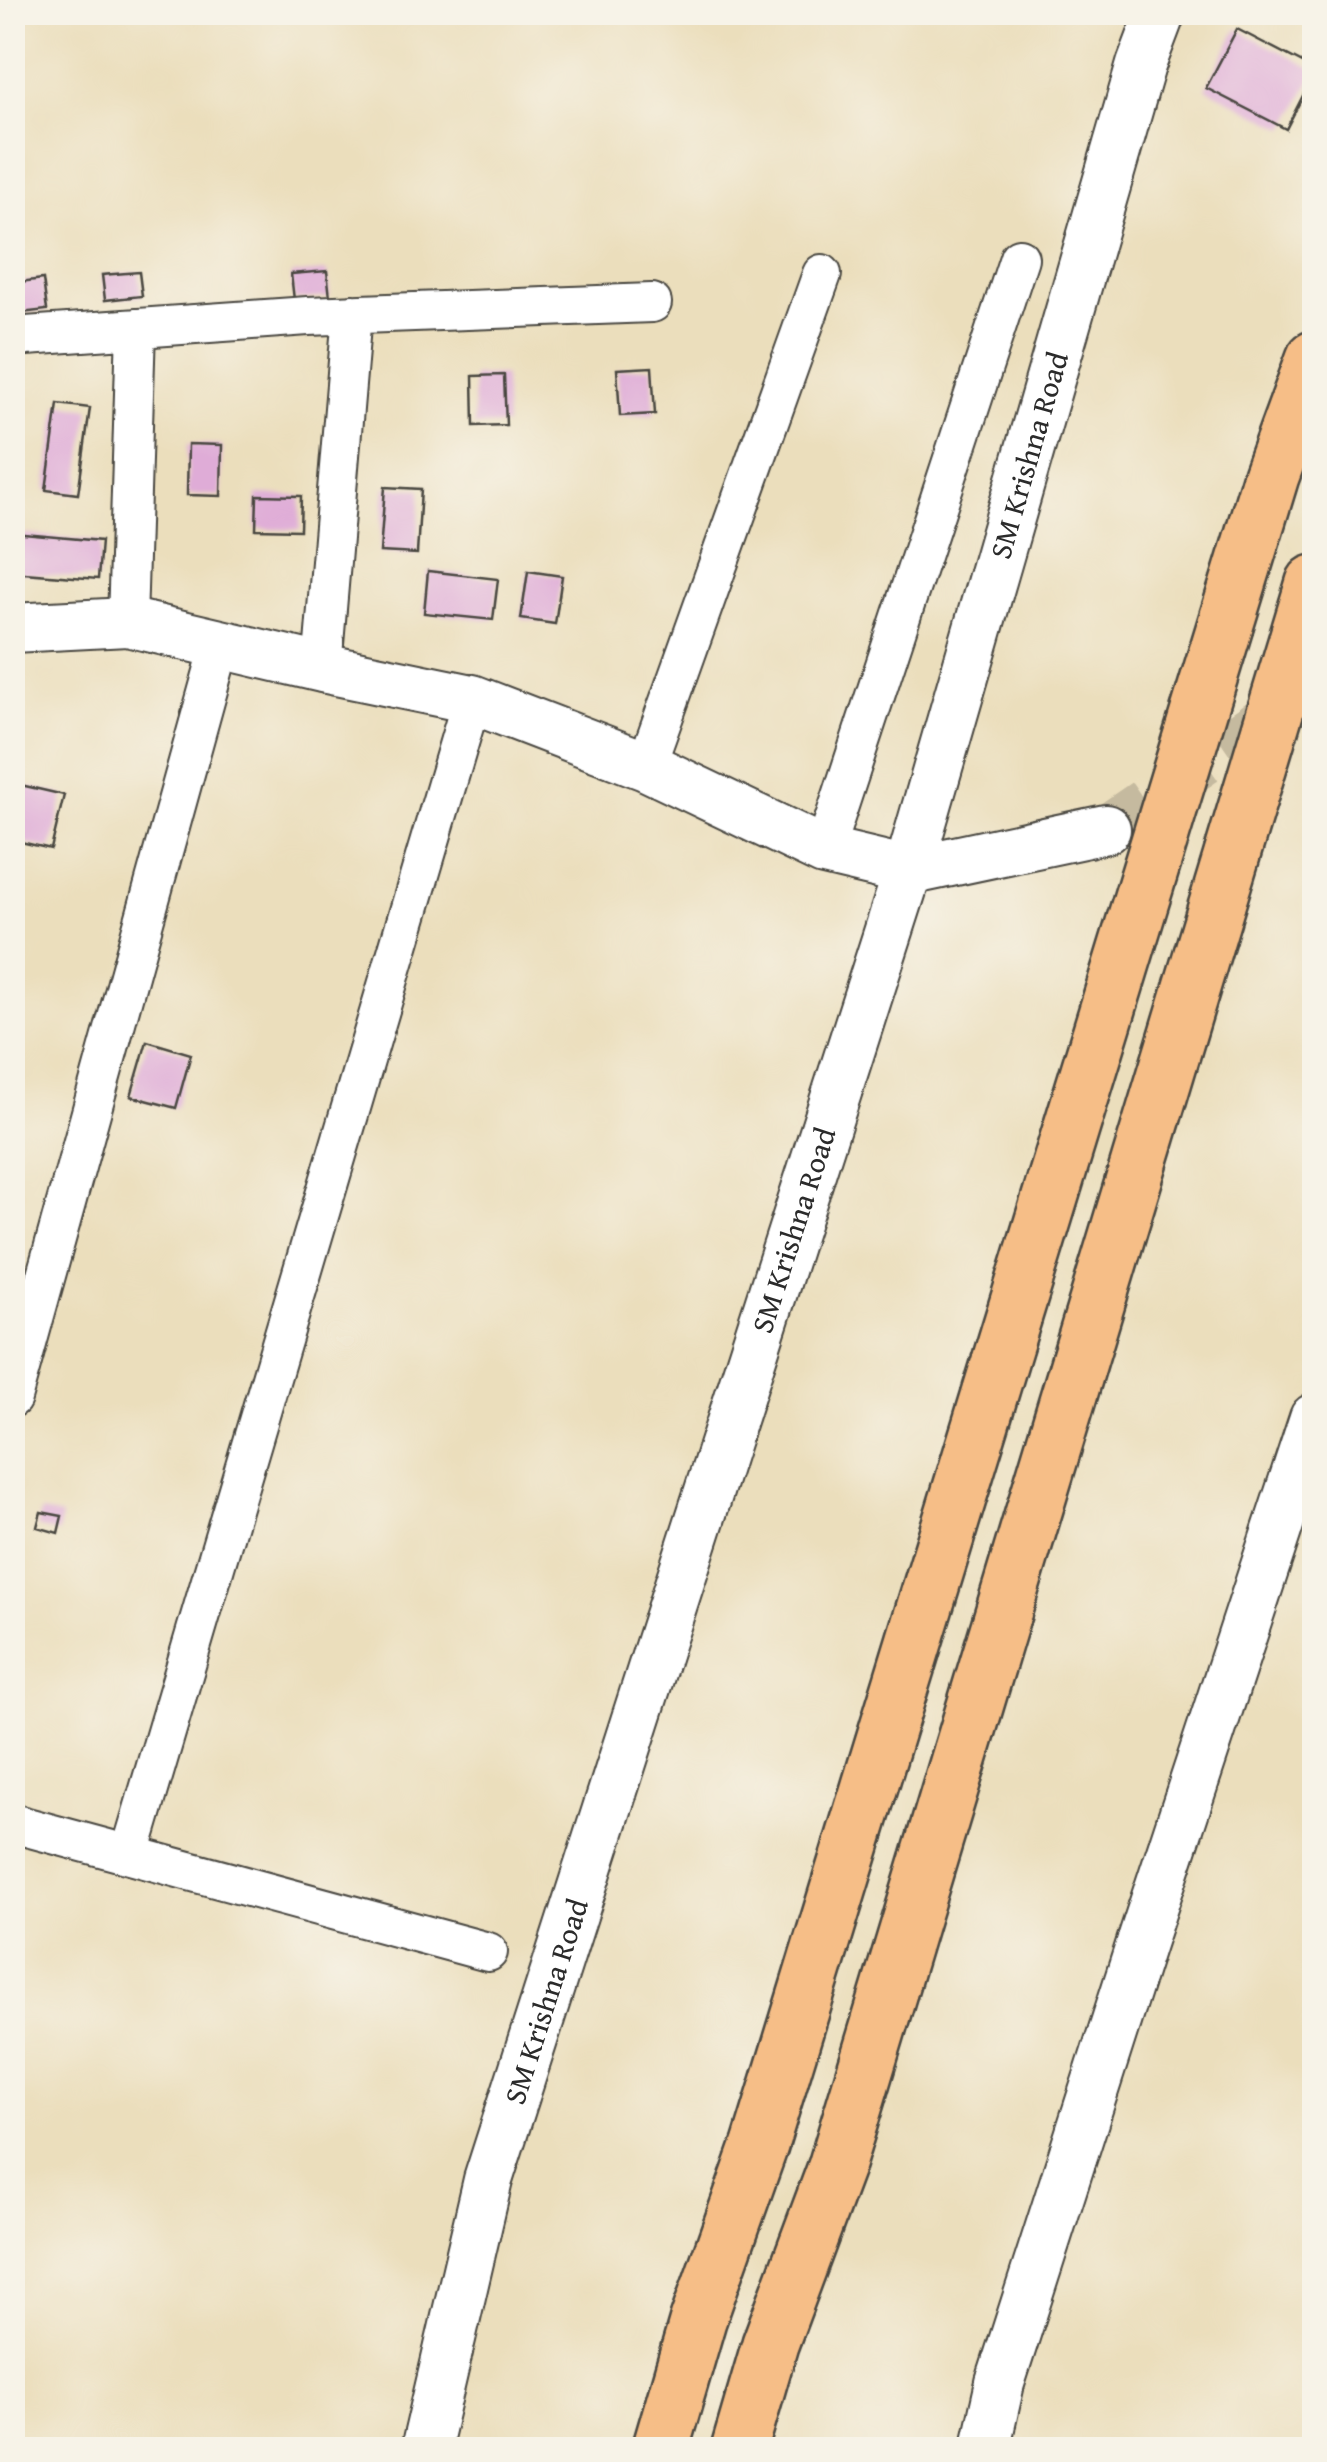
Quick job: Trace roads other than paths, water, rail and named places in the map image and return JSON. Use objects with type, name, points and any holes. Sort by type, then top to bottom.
[{"type":"highway","points":[[660,2450],[698,2320],[772,2107],[1271,476],[1314,359]]},
{"type":"highway","points":[[739,2450],[770,2344],[836,2167],[1314,582]]},
{"type":"street","name":"SM Krishna Road","points":[[425,2450],[488,2180],[908,871],[1141,65],[1161,12]]},
{"type":"street","points":[[824,851],[1019,258]]},
{"type":"street","points":[[646,766],[822,274]]},
{"type":"street","points":[[12,336],[352,314],[652,303]]},
{"type":"street","points":[[322,668],[352,314]]},
{"type":"street","points":[[127,622],[136,328]]},
{"type":"street","points":[[12,628],[127,622],[472,699],[646,766],[824,851],[908,871],[1106,830]]},
{"type":"street","points":[[12,1398],[221,643]]},
{"type":"street","points":[[130,1854],[472,699]]},
{"type":"street","points":[[985,2450],[1006,2364],[1314,1418]]},
{"type":"street","points":[[12,1823],[488,1952]]},
{"type":"tunnel","points":[[1106,829],[1314,685]]}]
